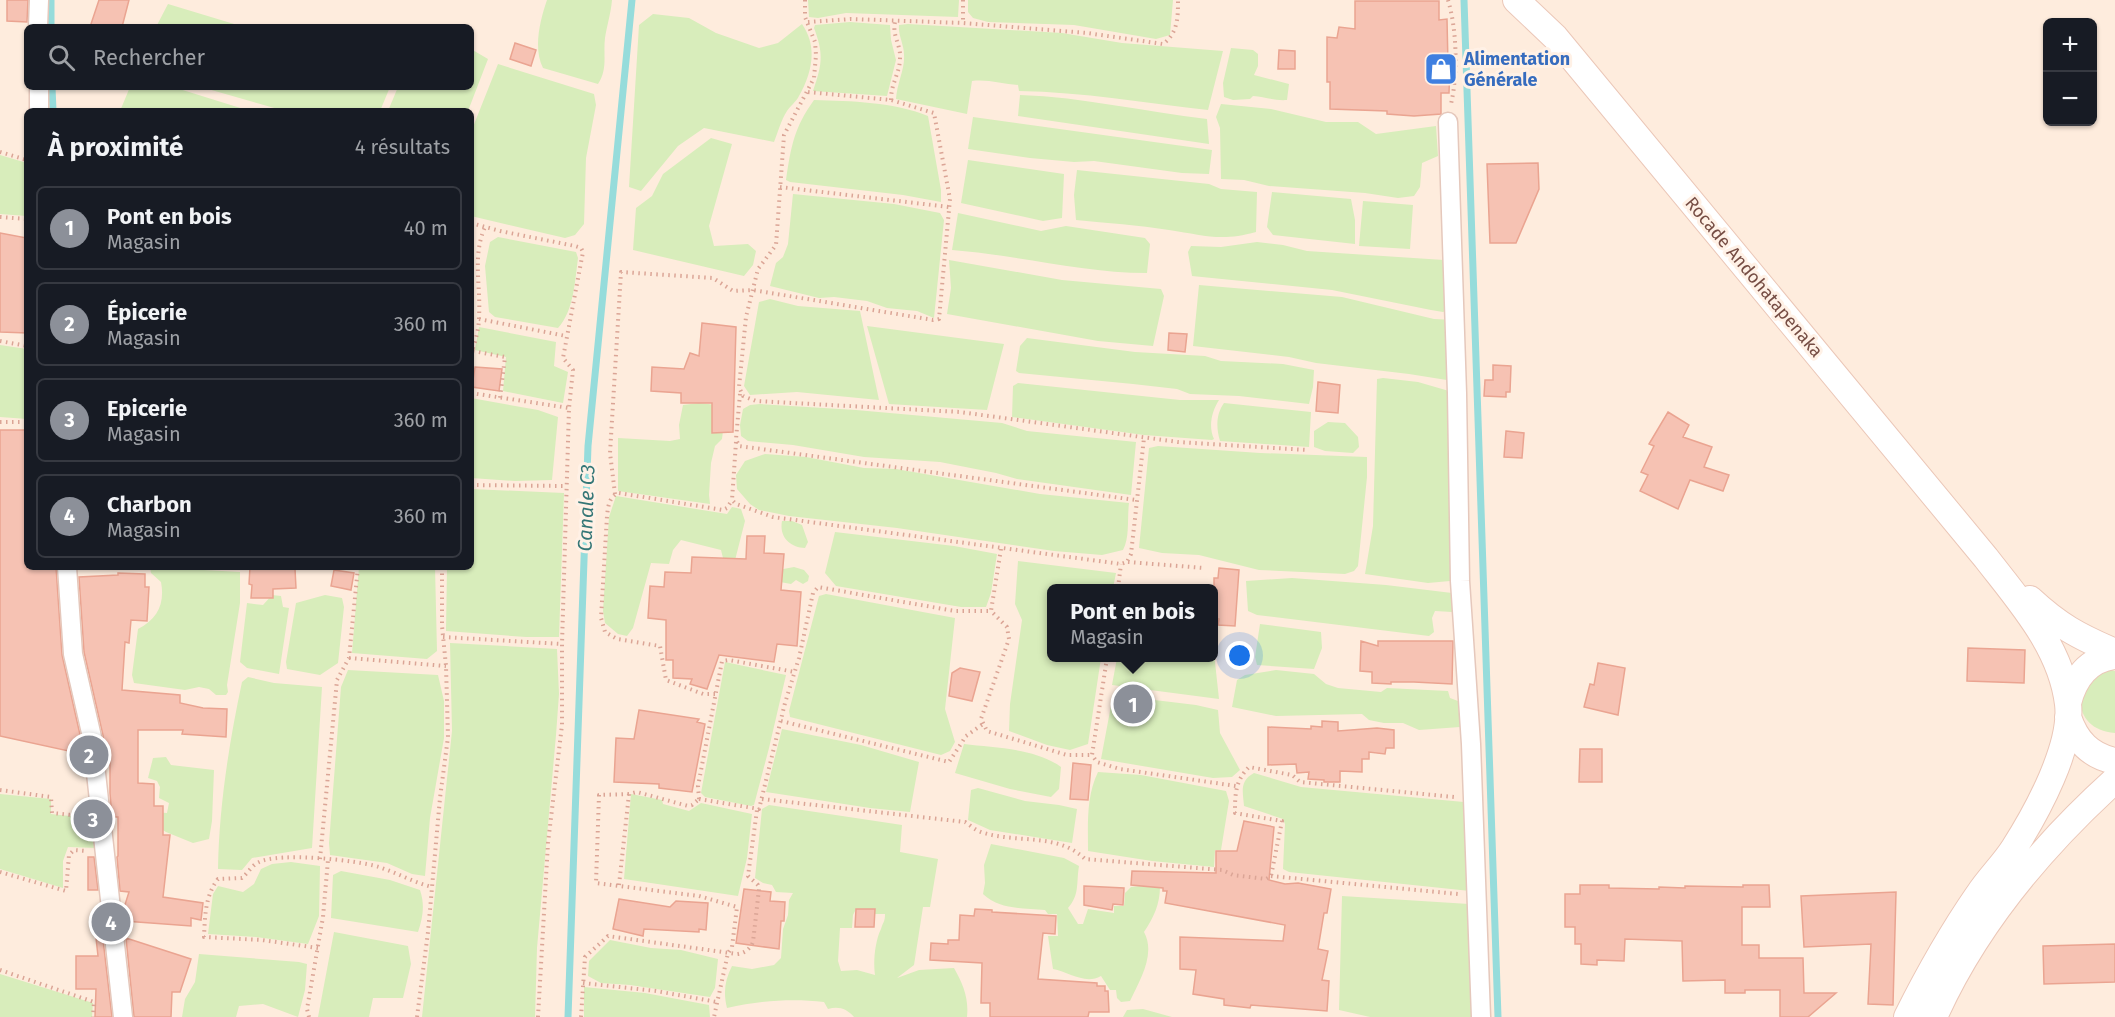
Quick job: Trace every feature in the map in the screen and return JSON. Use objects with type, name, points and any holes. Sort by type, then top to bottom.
[{"type":"main road","name":"Rocade Andohatapenaka","points":[[1516,0],[1555,37],[1986,558]]},
{"type":"main road","points":[[1986,558],[2058,624],[2115,654]]},
{"type":"main road","points":[[1986,558],[2029,612],[2042,634],[2057,665],[2073,731],[2091,753],[2115,761]]},
{"type":"main road","points":[[1907,1017],[1929,973],[1952,935],[1979,893],[2014,848],[2050,783],[2065,739],[2068,710],[2077,679],[2096,661],[2115,654]]},
{"type":"main road","points":[[1934,1017],[1967,953],[2021,878],[2058,835],[2115,780]]},
{"type":"street","points":[[38,24],[39,0]]},
{"type":"street","points":[[39,90],[39,108]]},
{"type":"street","points":[[1448,117],[1457,370],[1460,581],[1473,799],[1481,1017]]},
{"type":"street","points":[[67,570],[73,654],[92,737],[123,1017]]},
{"type":"path","points":[[615,494],[723,510],[732,500],[740,361],[746,317],[758,269],[776,245],[784,135],[814,78],[815,42],[805,17],[805,0]]},
{"type":"path","points":[[963,0],[963,24]]},
{"type":"path","points":[[808,22],[851,18],[963,24],[1086,33],[1163,44],[1171,38],[1178,22],[1178,0]]},
{"type":"path","points":[[1448,0],[1455,36],[1453,95],[1448,117]]},
{"type":"path","points":[[891,100],[893,83],[900,65],[894,34],[895,22]]},
{"type":"path","points":[[715,694],[703,694],[668,682],[660,646],[617,639],[609,636],[602,627],[607,516],[608,506],[615,494],[610,453],[621,272],[713,278],[733,291],[753,290],[937,320],[941,314],[950,199],[934,113],[891,100],[808,92]]},
{"type":"path","points":[[0,152],[24,159]]},
{"type":"path","points":[[780,187],[949,207]]},
{"type":"path","points":[[0,217],[24,219]]},
{"type":"path","points":[[474,224],[581,248],[583,256],[563,358],[573,370],[568,408],[562,725],[548,843],[538,1017]]},
{"type":"path","points":[[474,343],[479,319],[477,254],[485,227]]},
{"type":"path","points":[[479,319],[567,336]]},
{"type":"path","points":[[0,341],[24,345]]},
{"type":"path","points":[[474,352],[505,357],[500,398]]},
{"type":"path","points":[[740,392],[743,396],[756,401],[960,412],[1193,444],[1307,450]]},
{"type":"path","points":[[474,394],[568,408]]},
{"type":"path","points":[[0,422],[24,422]]},
{"type":"path","points":[[1127,562],[1131,554],[1144,438]]},
{"type":"path","points":[[736,442],[739,446],[1137,500]]},
{"type":"path","points":[[474,485],[567,486]]},
{"type":"path","points":[[732,500],[736,504],[773,517],[1121,564],[1127,562],[1204,568]]},
{"type":"path","points":[[991,611],[1001,549]]},
{"type":"path","points":[[1118,584],[1121,564]]},
{"type":"path","points":[[320,859],[337,680],[349,658],[358,570]]},
{"type":"path","points":[[417,1017],[448,737],[442,570]]},
{"type":"path","points":[[582,1017],[585,957],[608,936],[728,953],[745,952],[753,942],[759,889],[758,885],[748,876],[757,810],[760,807],[795,672],[813,593],[818,586],[955,611],[991,611],[1007,627],[1009,639],[981,719],[987,730],[1067,755],[1092,755]]},
{"type":"path","points":[[443,637],[562,644]]},
{"type":"path","points":[[349,658],[446,666]]},
{"type":"path","points":[[699,799],[698,786],[723,660],[795,672]]},
{"type":"path","points":[[1106,662],[1092,755],[1097,762],[1106,766],[1236,786]]},
{"type":"path","points":[[781,721],[949,762],[966,736],[983,724]]},
{"type":"path","points":[[1270,876],[1282,821],[1235,813],[1236,786],[1242,773],[1249,767],[1293,775],[1300,782],[1473,799]]},
{"type":"path","points":[[0,790],[51,797],[53,814],[88,816]]},
{"type":"path","points":[[699,799],[688,806],[637,792],[599,795],[596,883],[699,896],[735,905],[737,910],[732,947],[728,953],[714,1017]]},
{"type":"path","points":[[619,885],[629,794]]},
{"type":"path","points":[[699,799],[757,810]]},
{"type":"path","points":[[762,799],[965,822],[983,832],[1061,843],[1077,851],[1085,859],[1222,870],[1233,875],[1266,879],[1270,876],[1477,895]]},
{"type":"path","points":[[0,872],[66,891],[69,855],[74,850],[91,851]]},
{"type":"path","points":[[318,948],[262,940],[204,937],[208,896],[218,879],[242,878],[259,861],[290,857],[356,861],[380,867],[411,881],[432,887]]},
{"type":"path","points":[[309,1017],[308,1009],[323,917],[328,860]]},
{"type":"path","points":[[0,970],[94,1002],[93,1017]]},
{"type":"path","points":[[583,983],[656,991],[717,1002]]},
{"type":"green space","points":[[547,0],[612,0],[605,38],[604,67],[598,84],[543,68],[538,43]]},
{"type":"green space","points":[[808,0],[959,0],[958,17],[846,13],[818,18],[809,17]]},
{"type":"green space","points":[[968,0],[1173,0],[1170,35],[1156,39],[1074,25],[988,22],[973,18],[968,12]]},
{"type":"green space","points":[[168,4],[234,24],[158,24]]},
{"type":"green space","points":[[653,14],[689,18],[716,33],[759,48],[778,43],[802,24],[812,51],[810,69],[804,87],[788,109],[774,142],[704,128],[678,146],[641,191],[629,187],[639,25]]},
{"type":"green space","points":[[850,22],[890,25],[896,60],[887,96],[813,91],[821,60],[815,25]]},
{"type":"green space","points":[[899,25],[1062,33],[1122,43],[1223,51],[1208,110],[1090,96],[1019,91],[1018,85],[972,81],[967,114],[896,99],[904,60]]},
{"type":"green space","points":[[1231,48],[1253,50],[1258,54],[1258,66],[1254,75],[1289,84],[1287,100],[1253,96],[1250,99],[1233,100],[1224,97],[1223,83]]},
{"type":"green space","points":[[474,51],[488,59],[469,108],[389,108],[397,90],[474,90]]},
{"type":"green space","points":[[498,64],[594,94],[596,105],[586,158],[584,224],[575,235],[565,238],[474,217],[474,124]]},
{"type":"green space","points":[[129,90],[183,90],[240,108],[121,108]]},
{"type":"green space","points":[[212,90],[389,90],[381,108],[274,108]]},
{"type":"green space","points":[[1020,95],[1044,96],[1207,119],[1209,144],[1018,116]]},
{"type":"green space","points":[[814,100],[887,105],[928,116],[941,202],[786,180],[794,138]]},
{"type":"green space","points":[[1221,104],[1271,109],[1326,122],[1358,122],[1376,134],[1436,126],[1438,156],[1422,163],[1420,187],[1414,196],[1398,198],[1365,193],[1269,186],[1244,180],[1221,179],[1220,128],[1216,117]]},
{"type":"green space","points":[[973,117],[1212,150],[1209,174],[1182,173],[1094,161],[1074,162],[1030,158],[968,149]]},
{"type":"green space","points":[[711,138],[732,144],[709,226],[714,246],[748,244],[756,251],[753,265],[744,276],[633,250],[636,208],[652,196],[663,174]]},
{"type":"green space","points":[[0,155],[24,162],[24,216],[0,214]]},
{"type":"green space","points":[[968,160],[1064,174],[1062,218],[1043,221],[961,203]]},
{"type":"green space","points":[[1077,170],[1209,184],[1221,189],[1257,192],[1256,232],[1232,237],[1212,237],[1076,220],[1074,195]]},
{"type":"green space","points":[[1272,192],[1351,199],[1355,220],[1355,244],[1273,235],[1267,227]]},
{"type":"green space","points":[[793,194],[894,204],[940,213],[944,220],[934,318],[917,311],[887,308],[867,301],[834,297],[819,298],[770,286],[776,263],[783,257],[788,244]]},
{"type":"green space","points":[[1363,201],[1413,205],[1410,249],[1359,246]]},
{"type":"green space","points":[[958,213],[1041,231],[1066,226],[1145,238],[1150,244],[1147,273],[1098,270],[952,250]]},
{"type":"green space","points":[[498,237],[576,252],[578,258],[571,304],[558,328],[495,317],[489,312],[485,266],[490,242]]},
{"type":"green space","points":[[1257,242],[1307,251],[1444,260],[1448,310],[1443,312],[1431,310],[1332,290],[1192,276],[1188,252],[1191,246],[1221,247]]},
{"type":"green space","points":[[949,260],[1062,280],[1161,289],[1164,296],[1153,346],[1098,341],[947,314],[951,288]]},
{"type":"green space","points":[[1199,285],[1342,297],[1434,319],[1454,320],[1453,381],[1316,363],[1289,357],[1193,346]]},
{"type":"green space","points":[[770,299],[798,306],[860,311],[879,400],[797,392],[750,395],[744,386],[759,302]]},
{"type":"green space","points":[[867,326],[1004,344],[987,410],[889,404]]},
{"type":"green space","points":[[479,327],[556,342],[554,366],[568,372],[563,403],[503,391],[506,357],[475,350]]},
{"type":"green space","points":[[1027,338],[1135,352],[1205,356],[1221,361],[1283,364],[1314,370],[1313,387],[1309,404],[1239,396],[1190,394],[1177,389],[1019,373],[1016,371],[1020,346]]},
{"type":"green space","points":[[0,345],[24,349],[24,419],[0,417]]},
{"type":"green space","points":[[1377,379],[1418,382],[1449,391],[1450,581],[1428,583],[1365,574],[1373,526]]},
{"type":"green space","points":[[1018,383],[1180,400],[1219,400],[1212,419],[1211,429],[1214,439],[1144,435],[1012,417],[1013,386]]},
{"type":"green space","points":[[474,399],[538,410],[558,417],[552,480],[515,481],[474,478]]},
{"type":"green space","points":[[699,403],[726,406],[722,439],[715,446],[711,463],[710,504],[618,491],[618,438],[670,441],[680,439],[679,425],[683,405]]},
{"type":"green space","points":[[1224,403],[1311,412],[1309,447],[1220,441],[1218,421],[1219,412]]},
{"type":"green space","points":[[750,405],[1002,423],[1027,431],[1136,442],[1131,495],[1017,479],[940,462],[864,457],[793,445],[748,441],[741,436],[740,425],[743,409]]},
{"type":"green space","points":[[1328,422],[1345,423],[1358,437],[1359,447],[1353,453],[1325,451],[1314,447],[1314,431]]},
{"type":"green space","points":[[1158,446],[1367,457],[1358,566],[1354,571],[1345,574],[1259,570],[1199,555],[1162,553],[1139,548],[1149,448]]},
{"type":"green space","points":[[765,454],[806,457],[864,468],[896,469],[1040,494],[1129,503],[1127,539],[1123,550],[1102,555],[1054,551],[897,528],[789,516],[759,510],[750,504],[737,489],[736,475],[745,461]]},
{"type":"green space","points":[[474,489],[564,493],[559,637],[446,631],[447,570],[474,570]]},
{"type":"green space","points":[[616,496],[727,514],[732,507],[741,509],[745,521],[732,572],[724,562],[721,550],[681,540],[673,550],[669,564],[651,563],[633,628],[627,636],[618,634],[605,623],[603,611],[609,517]]},
{"type":"green space","points":[[782,521],[792,521],[802,525],[808,542],[805,548],[795,546],[787,540],[782,532]]},
{"type":"green space","points":[[835,532],[954,546],[997,554],[991,593],[986,607],[961,607],[836,586],[825,573]]},
{"type":"green space","points":[[1018,561],[1116,573],[1114,584],[1047,584],[1047,662],[1100,662],[1088,744],[1070,750],[1047,745],[1009,731],[1010,704],[1022,620],[1015,604]]},
{"type":"green space","points":[[794,567],[804,570],[809,576],[808,581],[803,584],[796,580],[791,584],[780,582],[778,570]]},
{"type":"green space","points":[[150,570],[240,572],[240,603],[226,695],[216,695],[209,689],[199,687],[185,690],[134,683],[132,675],[138,629],[155,615],[162,597],[161,582]]},
{"type":"green space","points":[[359,570],[435,570],[437,651],[427,659],[352,653]]},
{"type":"green space","points":[[1292,578],[1386,585],[1452,593],[1452,612],[1435,611],[1432,618],[1434,632],[1429,636],[1257,615],[1248,611],[1246,581]]},
{"type":"green space","points":[[826,594],[955,618],[945,709],[955,742],[950,751],[941,755],[790,717],[789,711],[819,596]]},
{"type":"green space","points":[[272,595],[281,596],[283,607],[289,608],[279,674],[247,668],[240,662],[247,603],[263,605]]},
{"type":"green space","points":[[325,595],[342,598],[344,607],[338,663],[320,675],[287,669],[286,662],[296,603]]},
{"type":"green space","points":[[1260,624],[1321,632],[1322,648],[1314,669],[1257,665],[1255,657]]},
{"type":"green space","points":[[450,643],[557,649],[559,694],[537,948],[535,1017],[422,1017],[452,731]]},
{"type":"green space","points":[[725,662],[786,675],[754,805],[751,806],[705,797],[701,793]]},
{"type":"green space","points":[[1116,662],[1215,662],[1219,699],[1112,685]]},
{"type":"green space","points":[[348,670],[438,675],[444,701],[444,738],[430,818],[425,876],[412,874],[387,863],[330,855],[341,687]]},
{"type":"green space","points":[[1276,670],[1314,674],[1326,684],[1338,688],[1381,692],[1387,688],[1448,691],[1450,698],[1458,701],[1460,727],[1419,730],[1403,723],[1369,720],[1362,714],[1276,716],[1232,707],[1237,680],[1245,675]]},
{"type":"green space","points":[[2111,670],[2115,671],[2115,733],[2100,730],[2090,723],[2083,714],[2081,703],[2082,693],[2088,683],[2098,675]]},
{"type":"green space","points":[[248,677],[274,683],[322,687],[312,848],[252,858],[242,870],[218,869],[220,822],[229,752],[242,682]]},
{"type":"green space","points":[[1113,695],[1196,705],[1218,710],[1220,733],[1240,770],[1232,777],[1213,778],[1101,759]]},
{"type":"green space","points":[[782,729],[861,745],[919,762],[910,812],[766,792]]},
{"type":"green space","points":[[964,744],[1027,752],[1051,761],[1061,767],[1059,789],[1051,797],[1010,789],[955,773]]},
{"type":"green space","points":[[166,757],[171,765],[214,770],[209,839],[193,843],[155,825],[154,812],[167,813],[169,803],[159,798],[160,787],[157,781],[148,778],[153,758]]},
{"type":"green space","points":[[1098,772],[1141,775],[1226,791],[1229,801],[1221,850],[1215,850],[1214,867],[1152,861],[1088,851],[1091,791]]},
{"type":"green space","points":[[1254,773],[1301,787],[1464,802],[1470,891],[1289,872],[1283,869],[1285,824],[1283,819],[1244,806],[1244,783]]},
{"type":"green space","points":[[978,788],[1025,801],[1077,809],[1072,843],[990,830],[968,820],[971,790]]},
{"type":"green space","points":[[0,794],[51,799],[51,814],[97,819],[98,848],[68,847],[63,861],[63,888],[0,869]]},
{"type":"green space","points":[[631,794],[662,800],[663,804],[689,811],[701,803],[752,814],[747,858],[738,896],[624,879]]},
{"type":"green space","points":[[769,805],[902,825],[900,852],[938,859],[930,907],[923,907],[914,965],[897,978],[919,970],[954,968],[965,991],[967,1017],[854,1017],[843,1009],[828,1009],[824,1002],[799,1000],[763,1002],[727,1008],[725,986],[732,966],[752,969],[774,965],[781,958],[783,929],[788,915],[789,900],[793,893],[776,892],[772,885],[755,878],[762,809]],"holes":[[[856,909],[875,909],[875,914],[885,914],[876,945],[875,975],[857,970],[841,971],[838,961],[840,928],[852,928]]]},
{"type":"green space","points":[[991,844],[1064,858],[1079,866],[1076,893],[1068,908],[1078,924],[1083,924],[1088,909],[1114,913],[1114,906],[1124,906],[1125,893],[1131,887],[1141,886],[1142,880],[1160,886],[1156,910],[1144,932],[1148,949],[1145,967],[1130,1001],[1121,1002],[1117,998],[1116,990],[1110,990],[1101,976],[1083,979],[1053,969],[1048,936],[1058,936],[1057,914],[1048,914],[1045,910],[1005,906],[983,894],[984,865]]},
{"type":"green space","points":[[291,862],[320,866],[319,916],[308,944],[208,934],[213,894],[218,886],[243,892],[254,884],[261,869],[272,864]]},
{"type":"green space","points":[[341,871],[390,880],[420,890],[423,911],[418,932],[331,918],[333,875]]},
{"type":"green space","points":[[1342,896],[1469,904],[1473,1017],[1370,1017],[1339,1010]]},
{"type":"green space","points":[[334,932],[408,946],[411,964],[403,998],[373,998],[369,1017],[318,1017]]},
{"type":"green space","points":[[610,940],[651,948],[681,950],[718,959],[715,988],[710,997],[601,983],[588,976],[589,961]]},
{"type":"green space","points":[[199,954],[307,964],[305,990],[298,1017],[263,1004],[239,1006],[236,1017],[182,1017],[185,999],[195,982]]},
{"type":"green space","points":[[0,974],[93,1003],[92,1017],[0,1017]]},
{"type":"green space","points":[[584,987],[645,993],[709,1005],[710,1017],[584,1017]]},
{"type":"green space","points":[[1143,1009],[1172,1017],[1123,1017],[1127,1010]]},
{"type":"building","points":[[7,0],[28,0],[27,22],[7,21]]},
{"type":"building","points":[[99,0],[129,0],[123,24],[91,24]]},
{"type":"building","points":[[1355,1],[1439,1],[1439,20],[1447,19],[1448,65],[1450,65],[1449,93],[1441,93],[1441,114],[1414,116],[1387,114],[1387,111],[1330,109],[1330,82],[1327,82],[1327,37],[1337,38],[1339,27],[1355,29]]},
{"type":"building","points":[[515,43],[536,50],[531,66],[510,59]]},
{"type":"building","points":[[1279,50],[1295,51],[1295,69],[1278,69]]},
{"type":"building","points":[[1538,163],[1539,189],[1516,243],[1490,243],[1487,164]]},
{"type":"building","points":[[0,233],[24,237],[24,333],[0,332]]},
{"type":"building","points":[[702,323],[736,327],[733,432],[712,433],[712,403],[681,403],[681,393],[651,391],[652,367],[684,369],[690,353],[699,356]]},
{"type":"building","points":[[1169,333],[1187,334],[1185,352],[1168,350]]},
{"type":"building","points":[[1493,365],[1511,366],[1510,392],[1506,392],[1506,397],[1484,396],[1485,380],[1493,380]]},
{"type":"building","points":[[475,367],[502,369],[499,391],[474,387]]},
{"type":"building","points":[[1318,382],[1340,385],[1338,413],[1316,411]]},
{"type":"building","points":[[1668,412],[1689,425],[1683,437],[1712,447],[1704,467],[1729,475],[1723,491],[1690,480],[1678,509],[1640,491],[1648,475],[1641,472],[1654,446],[1649,444]]},
{"type":"building","points":[[0,430],[24,430],[24,570],[56,570],[62,655],[83,755],[69,754],[69,751],[0,736]]},
{"type":"building","points":[[1506,431],[1524,433],[1522,458],[1504,457]]},
{"type":"building","points":[[747,536],[765,536],[764,553],[784,554],[781,590],[801,592],[797,646],[777,644],[774,662],[719,655],[707,689],[690,684],[692,679],[673,678],[673,660],[666,660],[666,620],[648,618],[650,586],[664,587],[665,572],[691,573],[692,557],[746,559]]},
{"type":"building","points":[[1219,568],[1239,570],[1235,626],[1218,625],[1218,584],[1214,584],[1214,578],[1218,578]]},
{"type":"building","points":[[250,570],[295,570],[296,588],[273,589],[273,598],[251,598],[252,585],[249,584]]},
{"type":"building","points":[[334,570],[354,573],[351,590],[331,586]]},
{"type":"building","points":[[118,573],[145,574],[145,587],[149,587],[147,621],[131,620],[129,643],[125,642],[122,690],[180,695],[180,703],[203,708],[227,709],[226,737],[182,734],[183,730],[138,730],[138,783],[154,784],[154,806],[163,806],[163,835],[170,835],[163,897],[203,903],[201,920],[191,918],[191,926],[124,921],[123,911],[129,892],[120,891],[117,857],[118,817],[112,817],[110,757],[105,756],[103,735],[84,652],[79,577],[118,575]]},
{"type":"building","points":[[1361,641],[1378,646],[1378,641],[1453,641],[1452,684],[1372,683],[1372,672],[1360,671]]},
{"type":"building","points":[[1968,648],[2025,650],[2024,683],[1967,681]]},
{"type":"building","points":[[1598,663],[1625,668],[1618,715],[1584,707],[1590,684],[1594,685]]},
{"type":"building","points":[[960,668],[980,672],[972,701],[949,696],[952,673]]},
{"type":"building","points":[[639,710],[699,719],[697,722],[705,724],[692,792],[659,788],[659,784],[614,782],[616,738],[634,739]]},
{"type":"building","points":[[1322,721],[1338,722],[1338,731],[1377,728],[1394,730],[1394,748],[1386,748],[1385,754],[1369,752],[1369,759],[1362,759],[1362,772],[1340,771],[1340,782],[1308,779],[1309,772],[1297,773],[1296,764],[1268,765],[1268,727],[1311,729],[1311,726],[1322,727]]},
{"type":"building","points":[[1580,749],[1602,749],[1602,782],[1579,782]]},
{"type":"building","points":[[1073,763],[1091,765],[1088,800],[1070,799]]},
{"type":"building","points":[[1244,821],[1274,827],[1269,880],[1331,889],[1318,949],[1328,951],[1322,980],[1329,981],[1327,1011],[1224,1005],[1224,999],[1193,994],[1196,970],[1180,969],[1180,937],[1283,941],[1285,925],[1165,903],[1167,891],[1163,891],[1163,888],[1131,885],[1132,871],[1216,873],[1216,851],[1237,851]]},
{"type":"building","points":[[88,857],[94,857],[98,890],[88,890]]},
{"type":"building","points":[[1580,885],[1659,889],[1659,887],[1685,888],[1685,886],[1769,885],[1770,907],[1742,907],[1742,945],[1759,945],[1759,958],[1803,958],[1804,993],[1836,993],[1808,1017],[1780,1017],[1780,990],[1745,990],[1745,993],[1725,993],[1725,980],[1683,981],[1682,941],[1625,939],[1624,961],[1597,960],[1597,965],[1581,964],[1581,944],[1575,944],[1575,927],[1565,927],[1565,894],[1580,894]]},
{"type":"building","points":[[1084,886],[1124,888],[1123,905],[1113,904],[1112,910],[1084,905]]},
{"type":"building","points":[[744,889],[771,892],[770,901],[785,902],[779,949],[736,943]]},
{"type":"building","points":[[1896,892],[1893,1005],[1868,1004],[1871,944],[1804,947],[1801,896]]},
{"type":"building","points":[[619,899],[670,907],[676,901],[708,903],[706,930],[699,929],[699,932],[644,929],[643,936],[613,929]]},
{"type":"building","points":[[856,909],[875,909],[874,927],[855,927]]},
{"type":"building","points":[[975,909],[1056,916],[1055,934],[1043,933],[1038,979],[1097,983],[1097,986],[1105,986],[1105,991],[1108,991],[1109,1012],[1089,1012],[1088,1017],[990,1017],[990,1003],[981,1003],[982,963],[930,960],[931,943],[948,944],[948,940],[959,940],[960,915],[974,916]]},
{"type":"building","points":[[95,929],[102,931],[112,1017],[95,1017],[96,989],[76,989],[76,956],[98,956]]},
{"type":"building","points":[[126,938],[191,959],[180,992],[172,992],[171,1017],[134,1017]]},
{"type":"building","points":[[2115,944],[2115,982],[2044,984],[2043,946]]},
{"type":"waterway","points":[[51,0],[51,24]]},
{"type":"waterway","name":"Canale C3","points":[[568,1017],[588,446],[632,0]]},
{"type":"waterway","points":[[1464,0],[1498,1017]]},
{"type":"waterway","points":[[52,90],[53,108]]},
{"type":"place","name":"Alimentation Générale","points":[[1441,69]]},
{"type":"place","name":"Pont en bois","points":[[1133,704]]},
{"type":"place","name":"Épicerie","points":[[89,755]]},
{"type":"place","name":"Epicerie","points":[[93,819]]},
{"type":"place","name":"Charbon","points":[[111,922]]}]
